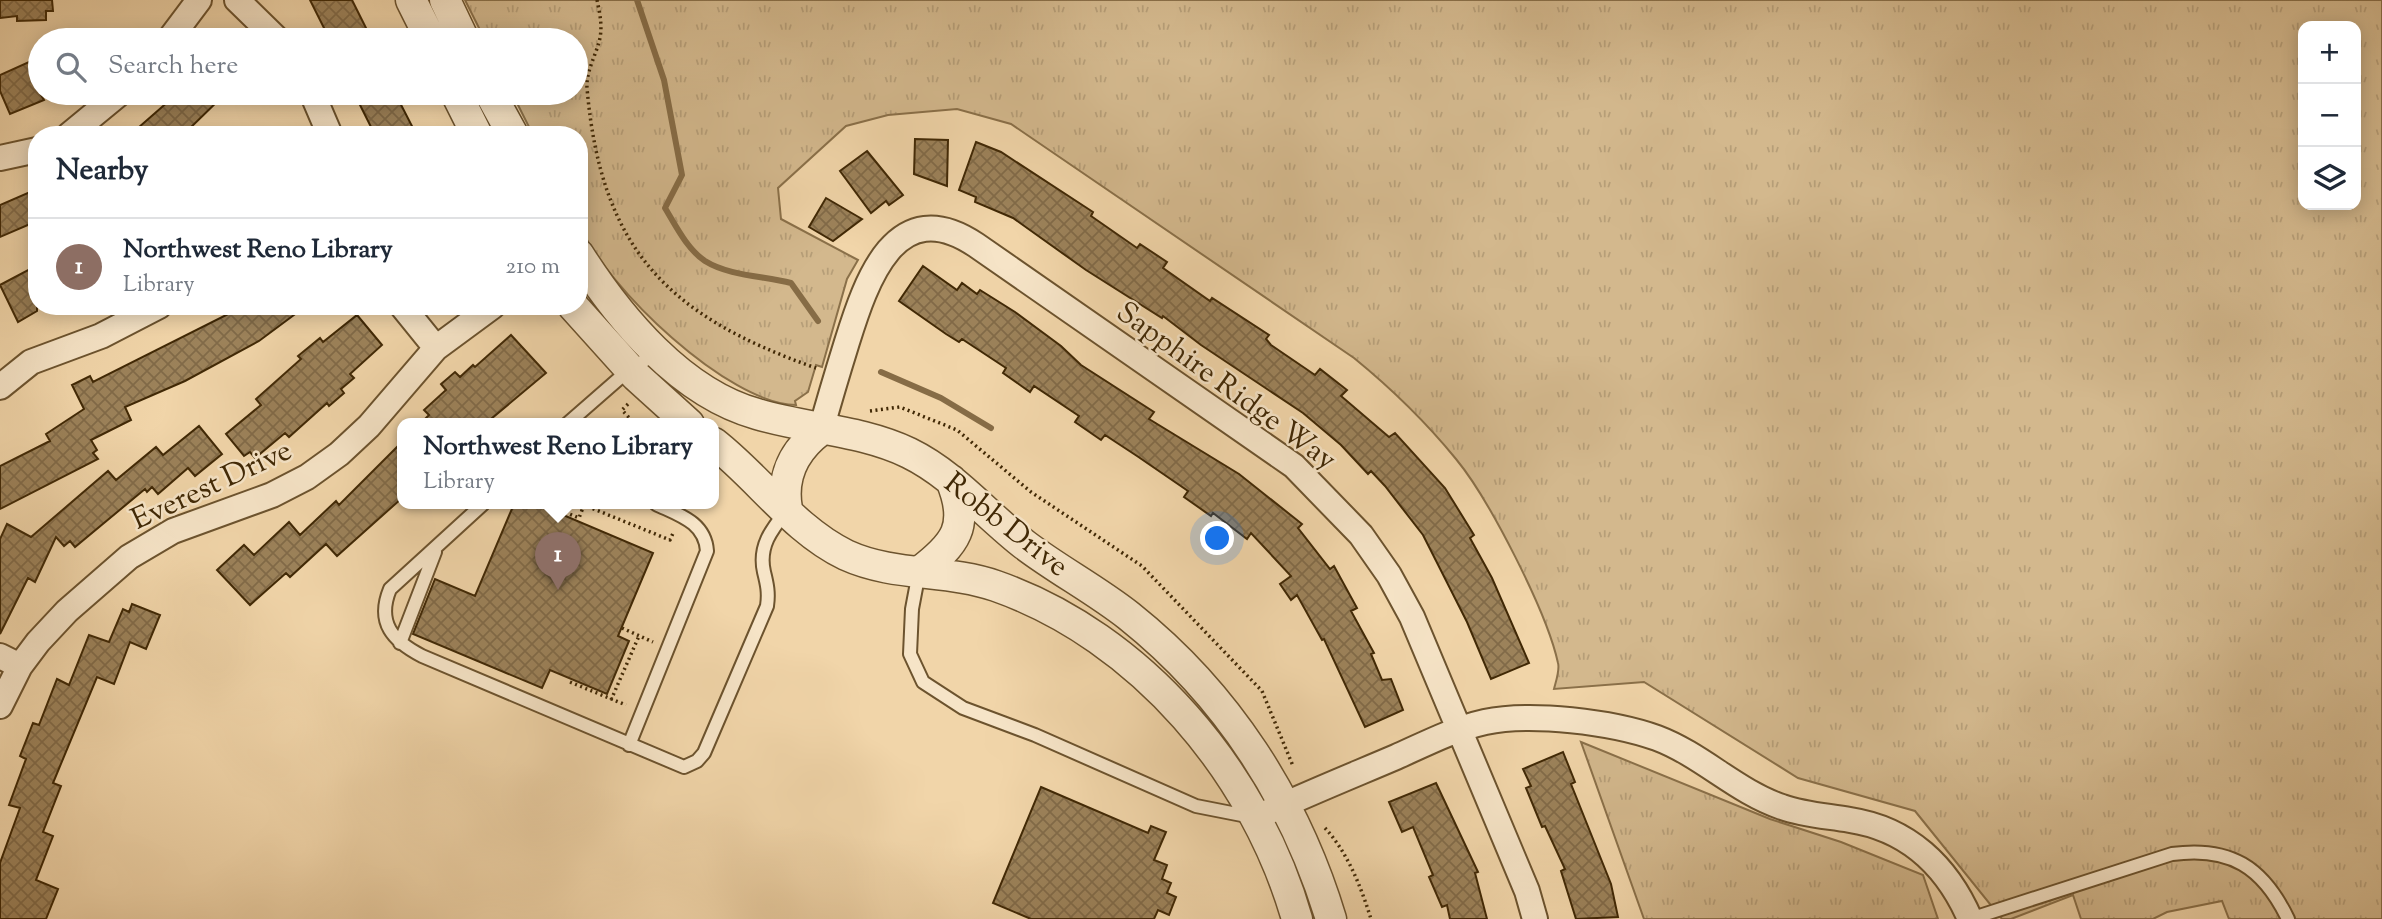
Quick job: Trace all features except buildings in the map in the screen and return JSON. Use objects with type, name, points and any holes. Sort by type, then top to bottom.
[{"type":"street","points":[[178,28],[199,0]]},
{"type":"street","points":[[237,0],[266,28]]},
{"type":"street","points":[[411,0],[425,28]]},
{"type":"street","points":[[444,0],[458,28]]},
{"type":"street","points":[[80,126],[105,105]]},
{"type":"street","points":[[317,105],[326,126]]},
{"type":"street","points":[[462,105],[472,126]]},
{"type":"street","points":[[497,105],[508,126]]},
{"type":"street","points":[[0,158],[28,152]]},
{"type":"street","name":"Sapphire Ridge Way","points":[[821,430],[863,291],[883,256],[906,234],[939,228],[957,234],[1259,440],[1294,466],[1329,499],[1361,535],[1388,575],[1412,617],[1460,729],[1527,891],[1535,919]]},
{"type":"street","name":"Robb Drive","points":[[588,267],[618,308],[659,352],[713,395],[753,413],[821,430],[843,432],[910,454],[951,480],[1018,540],[1104,597],[1171,654],[1216,701],[1240,732],[1285,804],[1306,849],[1331,919]]},
{"type":"street","points":[[0,387],[31,362],[101,336],[142,315]]},
{"type":"street","points":[[409,315],[436,348]]},
{"type":"street","name":"Everest Drive","points":[[0,706],[10,661],[129,557],[173,531],[272,495],[307,477],[339,454],[369,426],[436,348],[481,315]]},
{"type":"street","points":[[580,315],[632,383],[681,418]]},
{"type":"street","points":[[787,509],[788,472],[803,444],[821,430]]},
{"type":"street","name":"Robb Drive","points":[[719,448],[814,537],[848,555],[875,566],[980,582],[1031,599],[1066,617],[1104,643],[1167,697],[1194,726],[1255,818],[1286,885],[1297,919]]},
{"type":"street","points":[[919,572],[951,544],[957,532],[961,516],[951,480]]},
{"type":"street","points":[[1255,818],[1460,729],[1515,718],[1545,718],[1656,738],[1687,751],[1774,804],[1801,813],[1878,826],[1902,837],[1941,868],[1959,894],[1970,919]]},
{"type":"lane","points":[[576,418],[632,383],[659,352]]},
{"type":"lane","points":[[479,509],[435,551],[399,579],[386,599],[386,625],[400,643],[422,656],[684,767],[704,753],[767,606],[769,594],[763,551],[771,530],[787,509]]},
{"type":"lane","points":[[629,745],[708,551],[707,542],[698,526],[666,509]]},
{"type":"lane","points":[[400,643],[435,551]]},
{"type":"lane","points":[[919,572],[912,609],[910,654],[923,682],[963,708],[1035,735],[1196,806],[1255,818]]},
{"type":"lane","points":[[1970,919],[2172,854],[2194,851],[2216,853],[2238,861],[2261,876],[2276,894],[2288,919]]},
{"type":"path","points":[[588,79],[600,41],[601,19],[597,0]]},
{"type":"path","points":[[588,98],[603,176],[616,215],[636,252],[657,277],[711,322],[747,342],[818,369]]},
{"type":"path","points":[[629,418],[622,410],[632,383]]},
{"type":"path","points":[[560,510],[579,518],[582,509]]},
{"type":"path","points":[[594,509],[670,540],[677,523]]},
{"type":"path","points":[[622,628],[653,642]]},
{"type":"path","points":[[648,655],[658,630]]},
{"type":"path","points":[[611,700],[639,636]]},
{"type":"path","points":[[570,682],[626,706],[631,693]]},
{"type":"green space","points":[[465,0],[2382,0],[2382,919],[2229,919],[2222,901],[2167,912],[2153,919],[2081,919],[2073,895],[2011,919],[2002,919],[1915,811],[1798,778],[1644,682],[1554,689],[1558,666],[1552,641],[1530,587],[1500,528],[1469,477],[1420,419],[1354,358],[1011,124],[957,109],[888,115],[846,126],[778,188],[781,219],[858,260],[847,279],[822,367],[816,365],[808,392],[795,401],[796,405],[768,400],[737,385],[672,338],[615,280],[594,251],[588,240],[588,126],[528,126],[518,105],[588,105],[588,28],[479,28]]},
{"type":"green space","points":[[1581,742],[1770,819],[1841,842],[1923,875],[1938,919],[1644,919]]},
{"type":"waterway","points":[[637,0],[664,80],[682,175],[665,208],[687,244],[705,261],[736,273],[791,283],[818,321]]},
{"type":"waterway","points":[[881,372],[941,398],[991,428]]},
{"type":"place","name":"Northwest Reno Library","points":[[558,590]]}]
